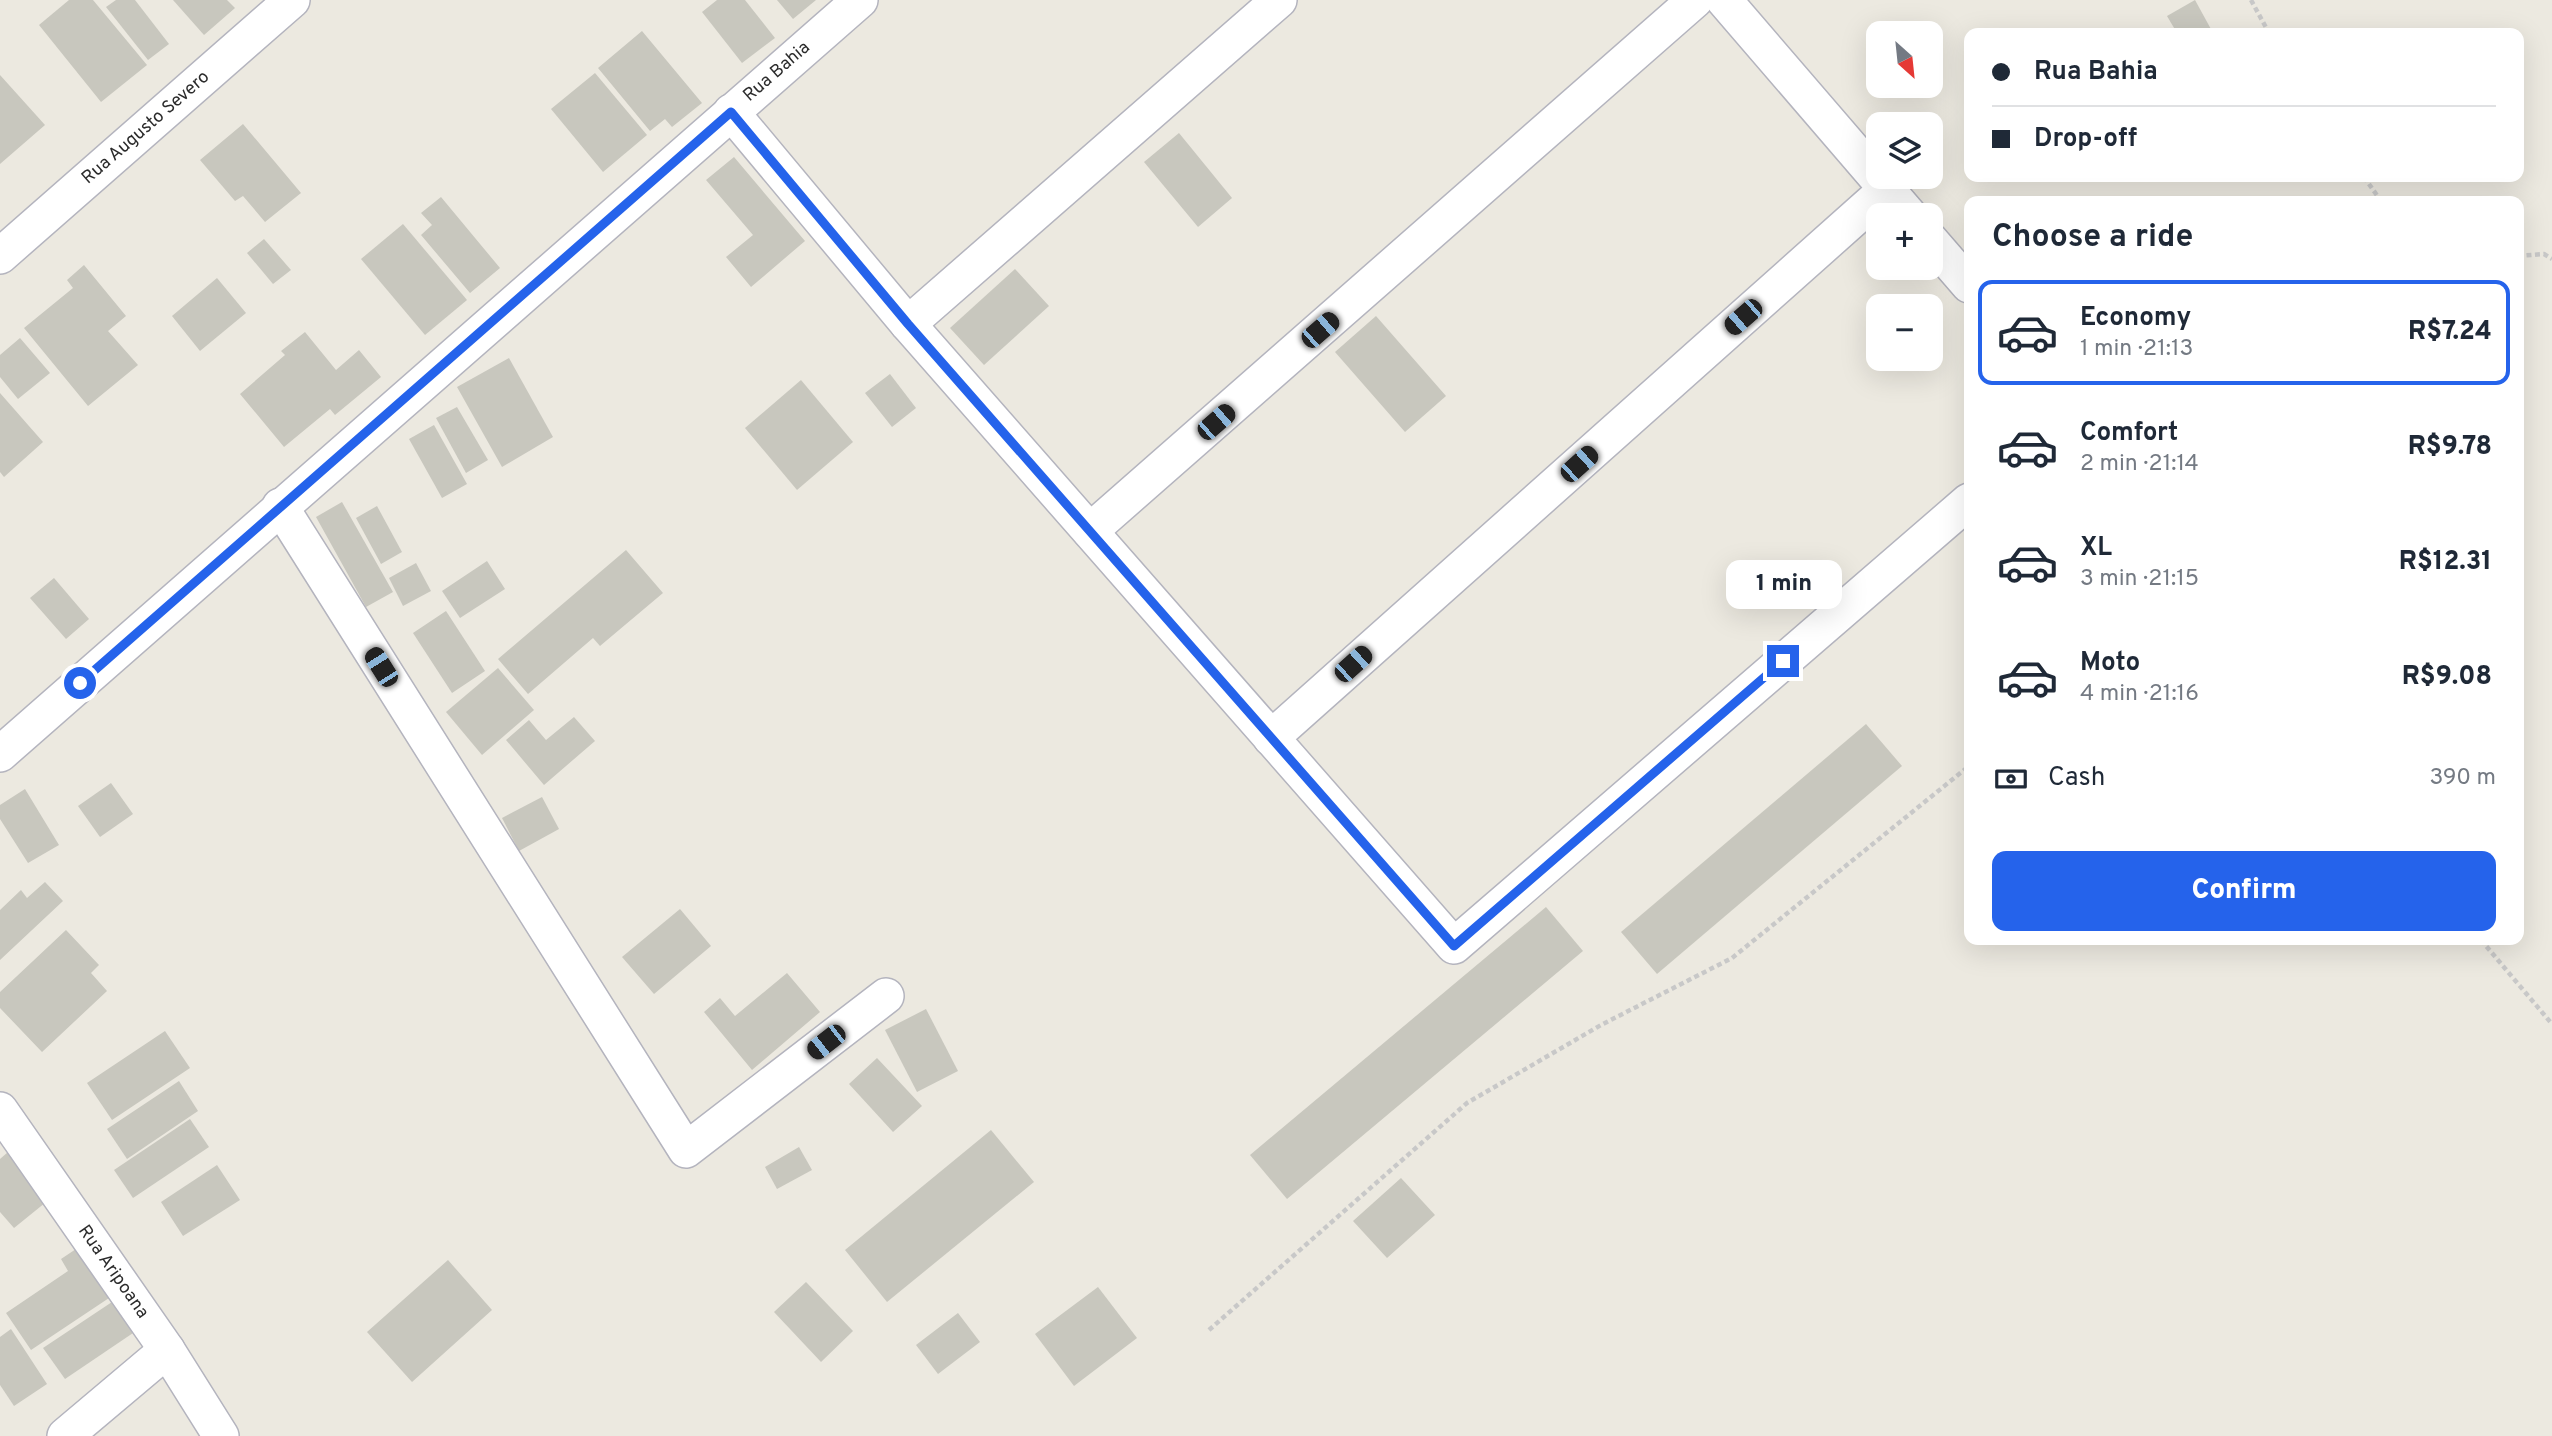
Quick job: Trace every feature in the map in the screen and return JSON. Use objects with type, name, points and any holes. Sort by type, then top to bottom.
[{"type":"street","name":"Rua Augusto Severo","points":[[0,256],[292,0]]},
{"type":"street","name":"Rua Bahia","points":[[0,754],[860,0]]},
{"type":"street","points":[[908,324],[1279,0]]},
{"type":"street","points":[[1090,531],[1695,0]]},
{"type":"street","points":[[1271,738],[1898,202],[1724,0]]},
{"type":"street","points":[[731,112],[908,324],[1454,946],[1964,506]]},
{"type":"street","points":[[1943,255],[1964,279]]},
{"type":"street","points":[[280,506],[686,1150],[886,996]]},
{"type":"street","name":"Rua Aripoana","points":[[0,1110],[167,1350],[221,1436]]},
{"type":"street","points":[[65,1436],[167,1350]]},
{"type":"path","points":[[2251,0],[2266,28]]},
{"type":"path","points":[[2524,256],[2544,254],[2552,259]]},
{"type":"path","points":[[1209,1330],[1468,1103],[1601,1025],[1732,958],[1964,770]]},
{"type":"path","points":[[2485,945],[2552,1024]]},
{"type":"building","points":[[69,0],[93,0],[147,65],[101,102],[39,25]]},
{"type":"building","points":[[116,0],[135,0],[169,44],[148,60],[106,7]]},
{"type":"building","points":[[173,0],[227,0],[235,8],[204,35]]},
{"type":"building","points":[[717,0],[745,0],[775,38],[742,63],[702,12]]},
{"type":"building","points":[[777,0],[816,0],[793,19]]},
{"type":"building","points":[[2195,0],[2210,28],[2174,28],[2167,16]]},
{"type":"building","points":[[642,31],[702,103],[672,127],[665,119],[650,131],[598,68]]},
{"type":"building","points":[[595,73],[647,135],[603,172],[551,109]]},
{"type":"building","points":[[0,75],[45,125],[0,164]]},
{"type":"building","points":[[243,124],[301,193],[265,222],[243,196],[235,201],[200,160]]},
{"type":"building","points":[[1179,133],[1232,198],[1198,227],[1144,162]]},
{"type":"building","points":[[734,157],[805,241],[751,287],[726,257],[753,235],[706,180]]},
{"type":"building","points":[[441,197],[500,268],[470,293],[421,235],[432,225],[421,213]]},
{"type":"building","points":[[403,224],[467,300],[425,335],[361,259]]},
{"type":"building","points":[[264,239],[291,270],[273,284],[247,253]]},
{"type":"building","points":[[84,265],[126,316],[108,331],[138,365],[88,406],[24,328],[73,288],[67,280]]},
{"type":"building","points":[[1015,269],[1049,306],[984,365],[950,328]]},
{"type":"building","points":[[217,278],[246,313],[200,351],[172,316]]},
{"type":"building","points":[[1376,316],[1446,396],[1405,432],[1335,352]]},
{"type":"building","points":[[305,332],[336,370],[359,350],[381,377],[335,415],[330,409],[284,447],[240,394],[285,355],[281,351]]},
{"type":"building","points":[[20,338],[50,373],[18,399],[0,377],[0,355]]},
{"type":"building","points":[[509,358],[553,437],[502,467],[457,387]]},
{"type":"building","points":[[890,374],[916,408],[892,427],[865,393]]},
{"type":"building","points":[[801,380],[853,442],[797,490],[745,428]]},
{"type":"building","points":[[0,393],[43,442],[4,477],[0,472]]},
{"type":"building","points":[[457,407],[488,460],[466,473],[436,418]]},
{"type":"building","points":[[434,425],[467,484],[442,498],[409,439]]},
{"type":"building","points":[[342,502],[393,592],[366,607],[316,517]]},
{"type":"building","points":[[377,506],[402,552],[381,564],[356,518]]},
{"type":"building","points":[[626,550],[663,593],[600,646],[593,638],[528,694],[498,659]]},
{"type":"building","points":[[487,561],[505,589],[460,618],[442,591]]},
{"type":"building","points":[[416,563],[431,591],[403,606],[389,578]]},
{"type":"building","points":[[54,578],[89,619],[66,639],[30,598]]},
{"type":"building","points":[[446,611],[485,671],[452,693],[413,633]]},
{"type":"building","points":[[498,668],[534,710],[482,755],[446,712]]},
{"type":"building","points":[[574,717],[595,741],[544,785],[506,740],[529,720],[546,740]]},
{"type":"building","points":[[1866,724],[1902,766],[1657,974],[1621,932]]},
{"type":"building","points":[[111,783],[133,814],[100,837],[78,806]]},
{"type":"building","points":[[25,789],[59,845],[28,863],[0,819],[0,805]]},
{"type":"building","points":[[542,797],[559,829],[519,851],[502,818]]},
{"type":"building","points":[[45,882],[63,901],[0,960],[0,910],[21,890],[27,898]]},
{"type":"building","points":[[1546,907],[1583,951],[1287,1199],[1250,1155]]},
{"type":"building","points":[[680,909],[711,946],[654,994],[622,957]]},
{"type":"building","points":[[66,930],[99,965],[91,973],[107,991],[42,1052],[0,1008],[0,992]]},
{"type":"building","points":[[787,973],[820,1012],[752,1070],[704,1012],[720,998],[735,1016]]},
{"type":"building","points":[[926,1009],[958,1071],[917,1092],[885,1030]]},
{"type":"building","points":[[165,1031],[190,1068],[112,1120],[87,1083]]},
{"type":"building","points":[[877,1058],[922,1106],[893,1132],[849,1084]]},
{"type":"building","points":[[179,1081],[198,1111],[127,1159],[107,1129]]},
{"type":"building","points":[[190,1119],[209,1147],[133,1198],[114,1170]]},
{"type":"building","points":[[991,1130],[1034,1182],[887,1302],[845,1250]]},
{"type":"building","points":[[15,1146],[56,1194],[14,1228],[0,1212],[0,1159]]},
{"type":"building","points":[[799,1147],[812,1170],[777,1189],[765,1167]]},
{"type":"building","points":[[217,1165],[240,1200],[183,1236],[161,1202]]},
{"type":"building","points":[[1401,1178],[1435,1215],[1387,1258],[1353,1221]]},
{"type":"building","points":[[79,1247],[112,1296],[31,1350],[6,1313],[68,1271],[61,1259]]},
{"type":"building","points":[[448,1260],[492,1310],[412,1382],[367,1332]]},
{"type":"building","points":[[806,1282],[853,1331],[821,1362],[774,1312]]},
{"type":"building","points":[[1098,1287],[1137,1338],[1074,1386],[1035,1334]]},
{"type":"building","points":[[115,1300],[136,1331],[65,1379],[43,1348]]},
{"type":"building","points":[[958,1313],[980,1342],[938,1374],[916,1345]]},
{"type":"building","points":[[11,1329],[47,1384],[14,1406],[0,1385],[0,1337]]},
{"type":"route","points":[[80,683],[731,112],[908,324],[1454,946],[1783,661]]}]
